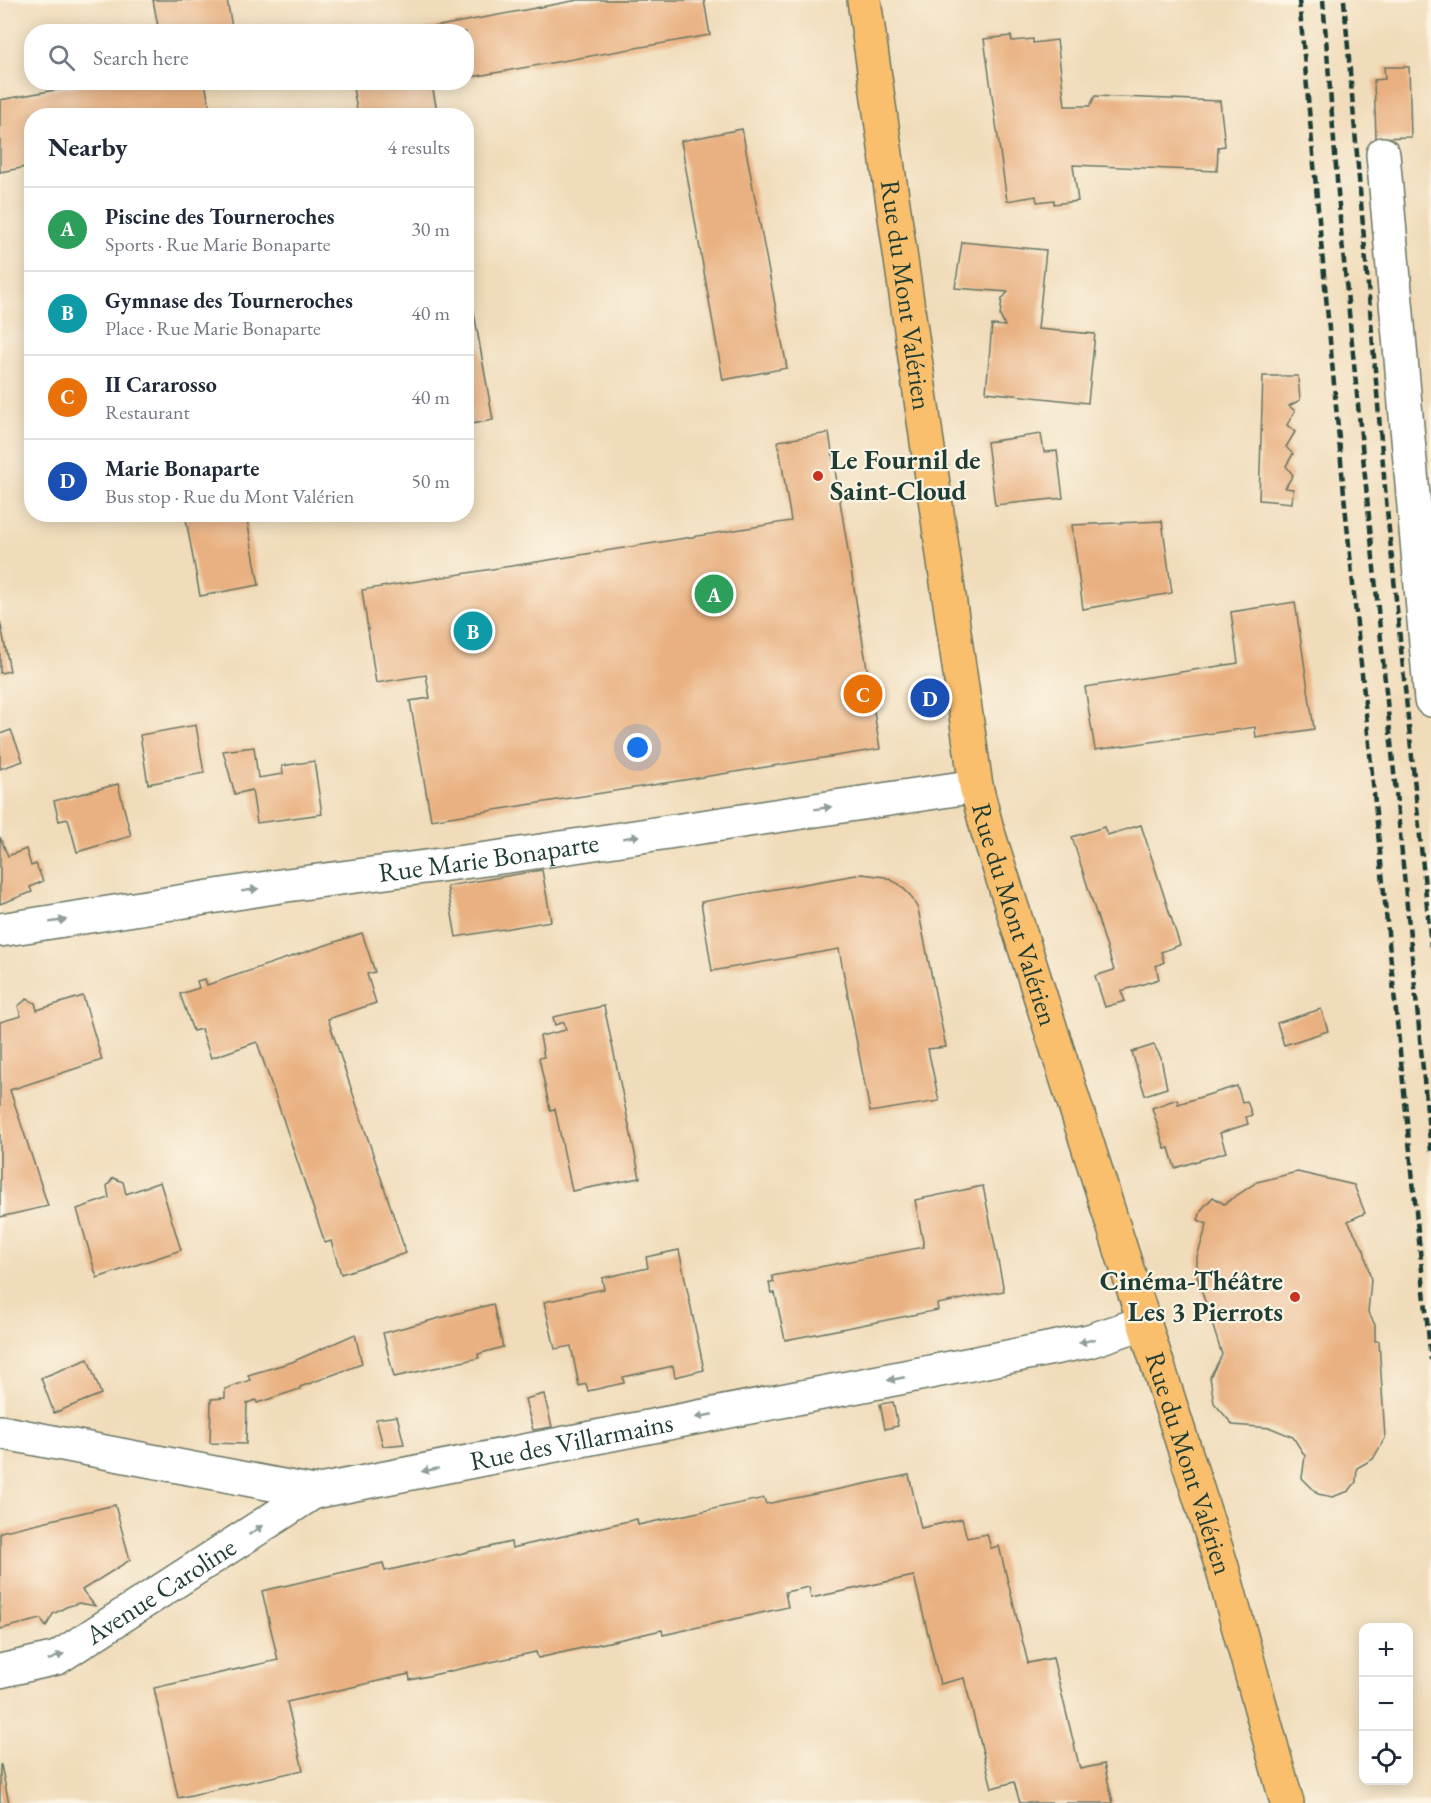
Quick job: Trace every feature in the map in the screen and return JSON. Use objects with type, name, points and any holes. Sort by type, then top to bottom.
[{"type":"main road","name":"Rue du Mont Valérien","points":[[864,0],[976,786],[990,840],[1222,1567],[1287,1803]]},
{"type":"street","points":[[1383,154],[1431,699]]},
{"type":"street","name":"Rue Marie Bonaparte","points":[[0,930],[287,885],[494,858],[976,786]]},
{"type":"street","name":"Rue des Villarmains","points":[[0,1432],[314,1492],[1078,1344],[1143,1323]]},
{"type":"street","name":"Avenue Caroline","points":[[0,1671],[57,1658],[314,1492]]},
{"type":"building","points":[[153,0],[227,0],[232,24],[158,24]]},
{"type":"building","points":[[578,0],[704,0],[710,35],[474,77],[474,24],[450,24]]},
{"type":"building","points":[[1011,36],[1012,41],[1033,39],[1033,43],[1057,40],[1065,106],[1090,106],[1095,96],[1220,101],[1225,146],[1218,147],[1217,171],[1073,165],[1078,201],[1054,204],[1054,200],[1037,202],[1036,196],[1007,201],[984,39]]},
{"type":"building","points":[[1384,67],[1409,67],[1411,137],[1376,138],[1374,80],[1385,79]]},
{"type":"building","points":[[55,90],[206,90],[210,108],[24,108],[24,168],[0,172],[0,100]]},
{"type":"building","points":[[353,90],[433,90],[436,108],[357,108]]},
{"type":"building","points":[[742,129],[787,368],[723,380],[681,141]]},
{"type":"building","points":[[962,242],[1046,250],[1038,329],[1095,334],[1088,403],[986,392],[992,325],[1005,326],[1000,316],[1002,299],[1008,292],[955,288]]},
{"type":"building","points":[[474,313],[493,420],[474,424]]},
{"type":"building","points":[[1263,376],[1298,376],[1300,400],[1289,406],[1295,411],[1287,425],[1295,432],[1286,447],[1293,454],[1286,466],[1293,475],[1285,488],[1293,489],[1292,503],[1259,500]]},
{"type":"building","points":[[829,433],[880,749],[431,820],[410,701],[430,698],[426,675],[376,683],[362,590],[791,521],[778,441]]},
{"type":"building","points":[[1041,434],[1044,452],[1057,451],[1063,498],[995,505],[987,442]]},
{"type":"building","points":[[1162,521],[1172,593],[1083,609],[1072,525]]},
{"type":"building","points":[[186,522],[247,522],[259,585],[200,596]]},
{"type":"building","points":[[1295,602],[1314,729],[1256,738],[1255,727],[1095,750],[1085,687],[1238,663],[1231,612]]},
{"type":"building","points":[[0,621],[10,671],[0,673]]},
{"type":"building","points":[[196,725],[204,773],[148,784],[140,735]]},
{"type":"building","points":[[11,730],[23,761],[0,769],[0,734]]},
{"type":"building","points":[[254,747],[258,778],[283,774],[282,766],[314,761],[322,814],[257,823],[252,790],[235,794],[223,751]]},
{"type":"building","points":[[118,784],[131,836],[77,852],[68,819],[59,821],[54,801]]},
{"type":"building","points":[[1141,825],[1180,945],[1161,952],[1164,962],[1156,966],[1159,979],[1121,991],[1125,1001],[1105,1007],[1095,976],[1114,970],[1072,837],[1104,827],[1107,835]]},
{"type":"building","points":[[0,837],[8,856],[26,849],[31,866],[36,864],[43,881],[30,887],[32,892],[0,904]]},
{"type":"building","points":[[542,870],[551,921],[456,937],[447,886]]},
{"type":"building","points":[[862,874],[885,877],[899,884],[910,895],[918,909],[946,1047],[928,1049],[939,1101],[870,1112],[839,949],[712,971],[701,902]]},
{"type":"building","points":[[362,933],[375,972],[367,974],[376,1003],[328,1019],[406,1253],[341,1274],[331,1241],[325,1243],[257,1042],[211,1058],[201,1029],[193,1031],[180,994],[199,988],[197,981],[205,979],[207,985]]},
{"type":"building","points":[[83,996],[102,1060],[10,1090],[48,1206],[0,1217],[0,1022],[21,1016],[18,1006],[27,999],[35,1003],[37,1010]]},
{"type":"building","points":[[604,1006],[640,1178],[572,1191],[555,1109],[550,1110],[539,1058],[544,1057],[540,1036],[566,1030],[564,1022],[555,1025],[553,1017]]},
{"type":"building","points":[[1321,1009],[1328,1031],[1284,1045],[1277,1023]]},
{"type":"building","points":[[1154,1045],[1161,1058],[1167,1088],[1145,1095],[1132,1052]]},
{"type":"building","points":[[1237,1086],[1242,1102],[1247,1101],[1252,1115],[1246,1117],[1248,1124],[1220,1133],[1226,1152],[1175,1168],[1169,1148],[1165,1149],[1152,1108],[1177,1099],[1178,1104]]},
{"type":"building","points":[[1297,1172],[1354,1185],[1365,1213],[1348,1221],[1364,1250],[1371,1280],[1368,1312],[1375,1325],[1375,1341],[1379,1341],[1385,1438],[1373,1459],[1357,1468],[1356,1482],[1349,1491],[1332,1497],[1318,1494],[1302,1478],[1305,1456],[1293,1437],[1271,1428],[1233,1425],[1214,1403],[1210,1377],[1222,1355],[1197,1276],[1197,1257],[1207,1224],[1198,1220],[1202,1209],[1213,1197],[1224,1204],[1257,1182]]},
{"type":"building","points":[[113,1178],[123,1182],[126,1194],[160,1182],[181,1250],[97,1278],[77,1209],[109,1198],[107,1186]]},
{"type":"building","points":[[983,1186],[1004,1291],[937,1304],[938,1310],[785,1340],[775,1293],[771,1293],[769,1282],[774,1282],[772,1276],[924,1247],[915,1200]]},
{"type":"building","points":[[679,1250],[704,1370],[675,1377],[673,1366],[623,1377],[624,1383],[588,1391],[586,1384],[579,1386],[571,1346],[555,1349],[544,1302],[604,1289],[602,1278],[648,1268],[646,1257]]},
{"type":"building","points":[[493,1304],[503,1347],[478,1354],[479,1358],[394,1377],[383,1333]]},
{"type":"building","points":[[355,1334],[362,1364],[300,1387],[300,1389],[257,1403],[256,1400],[247,1403],[246,1444],[210,1443],[211,1399],[225,1398],[225,1389],[250,1380],[248,1375],[292,1362]]},
{"type":"building","points":[[88,1359],[101,1394],[54,1413],[41,1378]]},
{"type":"building","points":[[544,1394],[552,1427],[533,1430],[525,1399]]},
{"type":"building","points":[[893,1402],[898,1426],[885,1429],[880,1404]]},
{"type":"building","points":[[397,1416],[404,1444],[383,1446],[376,1419]]},
{"type":"building","points":[[909,1475],[921,1528],[962,1519],[967,1538],[987,1534],[991,1548],[999,1546],[1028,1663],[1053,1658],[1080,1769],[1104,1764],[1113,1803],[1020,1803],[1014,1782],[992,1788],[964,1678],[940,1684],[914,1576],[811,1598],[809,1587],[785,1592],[788,1607],[663,1635],[662,1630],[538,1658],[536,1652],[410,1680],[409,1674],[287,1702],[303,1770],[178,1798],[154,1688],[278,1660],[262,1591],[383,1563],[385,1571],[511,1542],[512,1548],[637,1519],[638,1525],[764,1498],[766,1504]]},
{"type":"building","points":[[115,1505],[130,1560],[82,1590],[95,1606],[79,1603],[66,1607],[53,1614],[46,1627],[41,1619],[0,1629],[0,1532]]},
{"type":"building","points":[[1,1765],[9,1803],[0,1803]]},
{"type":"railway","points":[[1299,0],[1345,505],[1431,1360]]},
{"type":"railway","points":[[1323,0],[1341,231],[1431,1151]]},
{"type":"railway","points":[[1344,0],[1386,500],[1431,946]]},
{"type":"place","name":"Le Fournil de Saint-Cloud","points":[[818,476]]},
{"type":"place","name":"Piscine des Tourneroches","points":[[714,594]]},
{"type":"place","name":"Gymnase des Tourneroches","points":[[473,631]]},
{"type":"place","name":"II Cararosso","points":[[863,694]]},
{"type":"place","name":"Marie Bonaparte","points":[[930,698]]},
{"type":"place","name":"Cinéma-Théâtre Les 3 Pierrots","points":[[1295,1297]]}]
